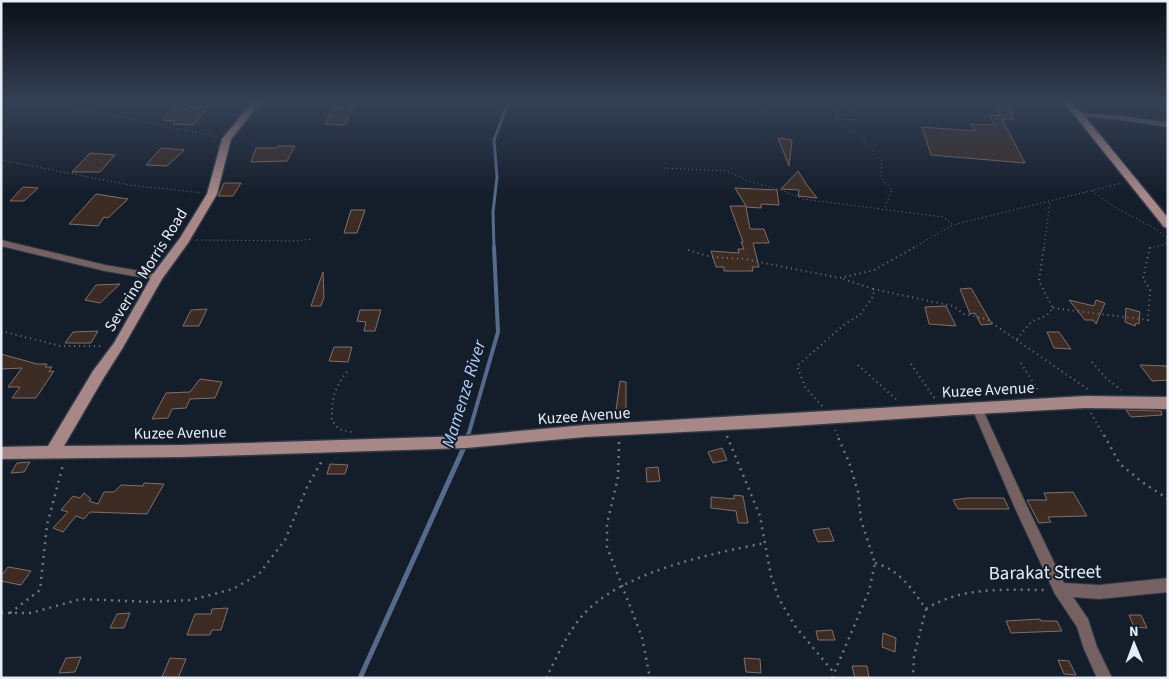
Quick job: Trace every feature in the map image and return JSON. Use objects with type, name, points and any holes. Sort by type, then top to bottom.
[{"type":"street","name":"Severino Morris Road","points":[[59,453],[83,399],[118,346],[157,277],[184,240],[212,194],[227,139],[232,133]]},
{"type":"street","points":[[1093,133],[1168,225]]},
{"type":"street","points":[[1,243],[105,268],[157,277]]},
{"type":"street","name":"Kuzee Avenue","points":[[1,454],[466,442],[619,430],[1048,404],[1085,402],[1168,403]]},
{"type":"street","points":[[977,408],[1019,504],[1060,589],[1083,624],[1091,649],[1105,678]]},
{"type":"street","name":"Barakat Street","points":[[1060,589],[1099,592],[1168,585]]},
{"type":"path","points":[[196,133],[227,139]]},
{"type":"path","points":[[852,133],[882,162],[881,177],[892,190],[884,210]]},
{"type":"path","points":[[1,160],[130,185],[212,194]]},
{"type":"path","points":[[664,168],[727,171],[751,182],[778,189],[803,199],[943,217],[953,225]]},
{"type":"path","points":[[840,278],[874,270],[953,225],[1132,181]]},
{"type":"path","points":[[1053,308],[1148,320],[1150,290],[1143,278],[1148,254],[1150,247],[1164,245],[1168,240],[1156,229],[1116,208],[1092,191]]},
{"type":"path","points":[[1050,201],[1039,281],[1053,308]]},
{"type":"path","points":[[184,240],[294,241],[313,239]]},
{"type":"path","points":[[688,250],[711,257],[744,260],[781,268],[802,269],[840,278],[873,289],[953,306],[964,314],[986,319],[1104,402]]},
{"type":"path","points":[[832,678],[869,591],[875,562],[861,520],[858,492],[849,462],[830,418],[818,400],[805,387],[797,366],[845,324],[860,314],[874,295],[873,289]]},
{"type":"path","points":[[1017,339],[1031,322],[1047,315],[1053,308]]},
{"type":"path","points":[[1,331],[60,346],[118,346]]},
{"type":"path","points":[[1092,362],[1106,378],[1136,402]]},
{"type":"path","points":[[1021,363],[1048,404]]},
{"type":"path","points":[[911,364],[921,376],[941,410]]},
{"type":"path","points":[[858,365],[911,412]]},
{"type":"path","points":[[347,372],[340,380],[333,394],[330,406],[332,421],[339,429],[357,434]]},
{"type":"path","points":[[1085,402],[1120,464],[1142,482],[1168,499]]},
{"type":"path","points":[[722,425],[760,516],[771,576],[779,599],[795,626],[835,674]]},
{"type":"path","points":[[619,430],[616,488],[608,512],[607,547],[642,637],[650,678]]},
{"type":"path","points":[[1,613],[31,613],[81,598],[150,602],[191,600],[233,589],[259,574],[285,540],[307,487],[331,446]]},
{"type":"path","points":[[10,613],[40,590],[47,525],[60,482],[59,453]]},
{"type":"path","points":[[546,678],[584,614],[606,595],[621,586],[697,558],[765,543]]},
{"type":"path","points":[[875,562],[886,565],[910,584],[926,609],[914,656],[913,678]]},
{"type":"path","name":"Barakat Street","points":[[926,609],[943,599],[967,594],[991,591],[1060,589]]},
{"type":"building","points":[[924,133],[1009,133],[1025,163],[931,155]]},
{"type":"building","points":[[778,138],[792,140],[789,166]]},
{"type":"building","points":[[278,146],[295,146],[287,161],[251,162],[256,148],[277,148]]},
{"type":"building","points":[[161,148],[184,150],[167,166],[146,165]]},
{"type":"building","points":[[90,153],[115,155],[100,172],[72,172]]},
{"type":"building","points":[[798,171],[817,198],[798,196],[799,190],[781,189]]},
{"type":"building","points":[[224,183],[241,183],[233,196],[218,196]]},
{"type":"building","points":[[23,187],[38,188],[24,201],[10,201]]},
{"type":"building","points":[[735,188],[777,190],[779,205],[761,204],[761,208],[746,207],[750,229],[764,229],[769,243],[753,243],[759,267],[752,267],[753,271],[724,271],[724,267],[716,267],[711,251],[739,253],[738,249],[744,249],[730,206],[746,206]]},
{"type":"building","points":[[96,194],[128,199],[108,218],[104,217],[98,226],[69,224]]},
{"type":"building","points":[[351,210],[365,210],[357,233],[344,233]]},
{"type":"building","points":[[323,272],[324,297],[321,306],[311,306]]},
{"type":"building","points":[[120,284],[100,303],[85,300],[96,285]]},
{"type":"building","points":[[971,288],[992,324],[981,325],[975,313],[970,314],[960,289]]},
{"type":"building","points":[[1069,300],[1094,306],[1096,300],[1105,303],[1096,324],[1093,320],[1085,320]]},
{"type":"building","points":[[946,306],[956,326],[929,324],[925,307]]},
{"type":"building","points":[[1126,308],[1140,312],[1139,324],[1136,323],[1135,326],[1125,322]]},
{"type":"building","points":[[207,309],[199,326],[183,326],[191,310]]},
{"type":"building","points":[[360,310],[381,310],[375,331],[364,331],[366,322],[357,321]]},
{"type":"building","points":[[98,331],[91,343],[65,343],[73,332]]},
{"type":"building","points":[[1047,332],[1059,332],[1071,349],[1054,348]]},
{"type":"building","points":[[334,347],[352,347],[348,362],[329,361]]},
{"type":"building","points":[[1,354],[37,364],[47,364],[45,367],[52,367],[49,372],[54,371],[36,398],[12,398],[20,387],[8,387],[22,368],[1,369]]},
{"type":"building","points":[[1140,365],[1166,366],[1168,369],[1168,380],[1152,381]]},
{"type":"building","points":[[200,379],[222,382],[215,398],[190,399],[186,408],[172,409],[168,418],[152,419],[166,393],[190,392]]},
{"type":"building","points":[[620,381],[626,382],[626,417],[615,417]]},
{"type":"building","points":[[1126,410],[1161,411],[1162,415],[1131,417]]},
{"type":"building","points":[[722,448],[727,460],[713,463],[708,452]]},
{"type":"building","points":[[30,462],[24,472],[11,473],[17,463]]},
{"type":"building","points":[[330,464],[348,465],[345,474],[327,474]]},
{"type":"building","points":[[658,467],[660,481],[647,482],[646,468]]},
{"type":"building","points":[[144,483],[164,484],[147,514],[90,512],[84,519],[76,516],[63,532],[53,528],[68,512],[61,510],[73,496],[80,498],[84,493],[91,499],[89,501],[98,504],[104,492],[114,492],[121,485],[143,486]]},
{"type":"building","points":[[1073,492],[1087,516],[1048,517],[1051,522],[1039,523],[1027,500],[1047,500],[1044,493]]},
{"type":"building","points":[[734,495],[743,496],[748,523],[738,523],[736,511],[711,508],[711,497],[734,499]]},
{"type":"building","points":[[1004,498],[1009,509],[958,509],[953,500]]},
{"type":"building","points":[[829,528],[834,541],[818,542],[813,530]]},
{"type":"building","points":[[8,567],[31,571],[21,585],[1,581],[1,576]]},
{"type":"building","points":[[228,608],[221,630],[212,630],[210,635],[187,635],[195,614],[211,614],[212,609]]},
{"type":"building","points":[[130,613],[124,628],[110,628],[117,614]]},
{"type":"building","points":[[1129,615],[1141,615],[1147,628],[1134,627]]},
{"type":"building","points":[[1040,619],[1041,621],[1057,621],[1062,631],[1011,633],[1006,621]]},
{"type":"building","points":[[832,630],[835,640],[818,640],[816,631]]},
{"type":"building","points":[[883,633],[896,638],[895,652],[882,647]]},
{"type":"building","points":[[81,657],[75,672],[59,673],[66,658]]},
{"type":"building","points":[[170,658],[186,659],[178,678],[162,677]]},
{"type":"building","points":[[744,658],[760,659],[761,673],[746,672]]},
{"type":"building","points":[[1058,660],[1069,661],[1076,675],[1064,674]]},
{"type":"building","points":[[852,666],[867,666],[869,678],[855,678]]},
{"type":"waterway","name":"Mamenze River","points":[[494,248],[493,212],[497,177],[494,140],[497,133]]},
{"type":"waterway","name":"Mamenze River","points":[[468,436],[498,332],[494,247]]},
{"type":"waterway","name":"Mamenze River","points":[[467,439],[468,435]]},
{"type":"waterway","name":"Mamenze River","points":[[360,678],[465,445]]}]
